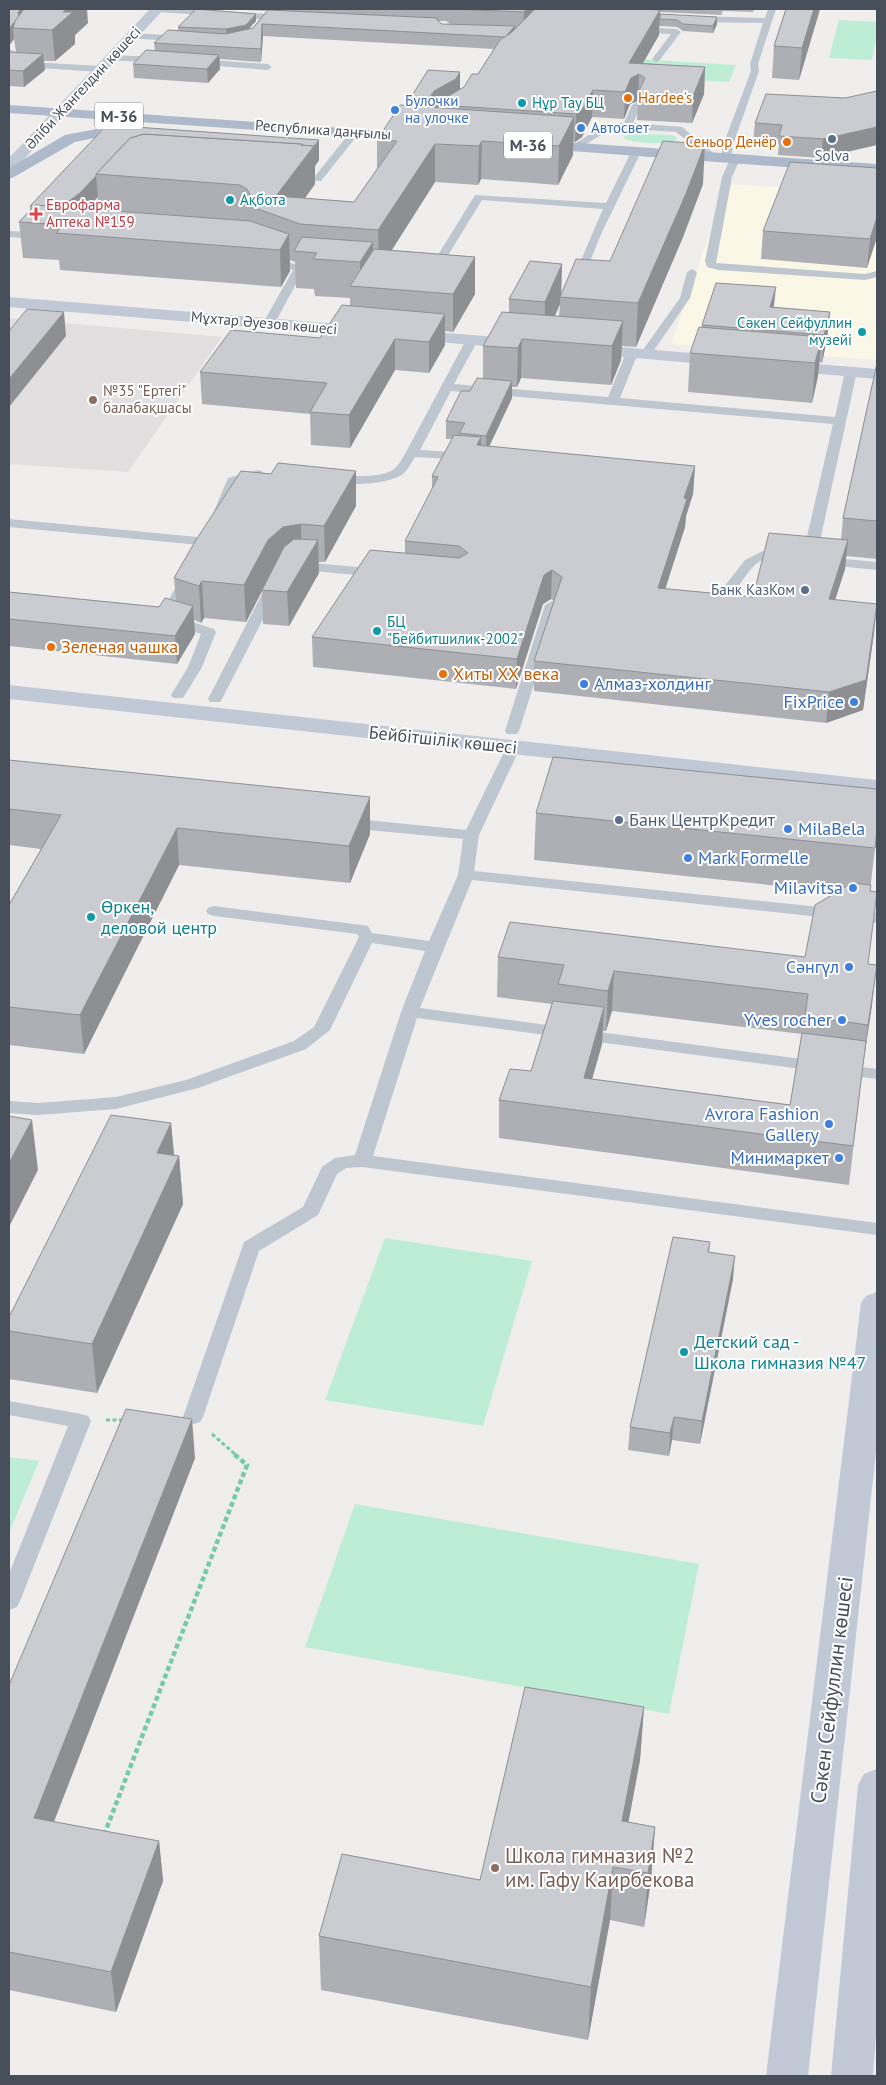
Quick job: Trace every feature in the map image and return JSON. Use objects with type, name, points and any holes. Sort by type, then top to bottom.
[{"type":"main road","name":"Әліби Жангелдин көшесі","points":[[9,167],[158,9]]},
{"type":"main road","name":"Республика даңғылы","points":[[9,109],[429,138]]},
{"type":"main road","points":[[9,174],[70,138],[88,133],[179,120]]},
{"type":"main road","name":"M-36","points":[[525,144],[877,169]]},
{"type":"main road","name":"Мұхтар Әуезов көшесі","points":[[9,302],[375,332]]},
{"type":"main road","points":[[394,334],[540,346]]},
{"type":"main road","points":[[568,348],[744,362]]},
{"type":"main road","points":[[763,364],[877,374]]},
{"type":"main road","name":"Бейбітшілік көшесі","points":[[9,677],[215,699],[877,787]]},
{"type":"main road","name":"Бейбітшілік көшесі","points":[[9,692],[512,739],[877,770]]},
{"type":"main road","name":"Сәкен Сейфуллин көшесі","points":[[788,2076],[877,1303]]},
{"type":"main road","points":[[852,2076],[877,1785]]},
{"type":"lane","points":[[158,9],[264,20],[296,18]]},
{"type":"lane","points":[[772,9],[754,64],[755,72],[747,104],[728,144],[725,158],[727,178],[710,261],[711,265],[865,277],[877,274]]},
{"type":"lane","points":[[630,29],[768,21]]},
{"type":"lane","points":[[656,59],[679,26]]},
{"type":"lane","points":[[131,36],[190,39]]},
{"type":"lane","points":[[12,50],[9,63],[100,69]]},
{"type":"lane","points":[[111,58],[268,66]]},
{"type":"lane","points":[[627,126],[637,105]]},
{"type":"lane","points":[[573,148],[611,125],[678,129],[725,158]]},
{"type":"lane","points":[[280,177],[318,179],[355,132]]},
{"type":"lane","points":[[571,294],[636,152]]},
{"type":"lane","points":[[106,218],[84,219],[123,178]]},
{"type":"lane","points":[[435,268],[479,196],[610,206]]},
{"type":"lane","points":[[9,234],[52,236]]},
{"type":"lane","points":[[254,252],[304,270],[269,323]]},
{"type":"lane","points":[[613,400],[639,354],[685,298],[692,272]]},
{"type":"lane","points":[[317,477],[362,481],[382,478],[398,472],[412,453],[472,340]]},
{"type":"lane","points":[[813,541],[851,371]]},
{"type":"lane","points":[[446,387],[840,421]]},
{"type":"lane","points":[[412,453],[480,458]]},
{"type":"lane","points":[[178,695],[196,667],[209,632],[161,617],[211,534],[232,481],[245,476],[271,474]]},
{"type":"lane","points":[[9,523],[211,534]]},
{"type":"lane","points":[[730,588],[750,563],[763,555],[877,566]]},
{"type":"lane","points":[[215,699],[281,574],[291,568],[302,566],[391,574]]},
{"type":"lane","points":[[362,1160],[410,1012],[434,947],[466,875],[471,835],[512,739],[552,605]]},
{"type":"lane","points":[[332,821],[471,835]]},
{"type":"lane","points":[[466,875],[877,918]]},
{"type":"lane","points":[[214,911],[362,930],[367,937],[434,947]]},
{"type":"lane","points":[[9,1107],[60,1109],[116,1104],[192,1084],[300,1045],[321,1030],[367,937]]},
{"type":"lane","points":[[410,1012],[877,1074]]},
{"type":"lane","points":[[193,1417],[250,1247],[311,1211],[329,1170],[342,1162],[362,1160],[877,1228]]},
{"type":"lane","points":[[9,1408],[80,1421],[9,1602]]},
{"type":"path","points":[[103,1839],[247,1465],[193,1417]]},
{"type":"path","points":[[80,1421],[128,1420]]},
{"type":"shaded area","points":[[727,184],[877,194],[877,360],[671,344]]},
{"type":"shaded area","name":"№35 \"Ертегі\" балабақшасы","points":[[9,318],[222,337],[128,472],[9,464]]},
{"type":"green space","points":[[839,20],[877,22],[877,36],[872,60],[829,58]]},
{"type":"green space","points":[[605,57],[736,65],[729,82],[602,74]]},
{"type":"green space","points":[[628,133],[671,135],[677,139],[658,143],[642,142],[623,138]]},
{"type":"green space","points":[[385,1238],[532,1261],[483,1426],[325,1400]]},
{"type":"green space","points":[[9,1457],[39,1461],[9,1533]]},
{"type":"green space","points":[[355,1504],[699,1564],[669,1714],[305,1647]]},
{"type":"building","points":[[9,9],[22,9],[18,12],[19,16],[9,29]]},
{"type":"building","points":[[24,9],[67,9],[63,12],[73,12],[52,30],[13,28],[15,21]]},
{"type":"building","points":[[196,9],[256,14],[246,25],[226,29],[178,27]]},
{"type":"building","points":[[451,9],[526,9],[524,12]]},
{"type":"building","points":[[535,9],[660,10],[629,63],[705,67],[693,96],[638,93],[645,78],[639,74],[631,78],[625,92],[593,90],[582,110],[576,114],[439,105],[443,99],[464,87],[472,74],[478,74],[500,40],[512,32]]},
{"type":"building","points":[[786,9],[814,9],[802,48],[774,46]]},
{"type":"building","points":[[268,10],[437,18],[442,24],[515,26],[505,37],[262,24],[261,49],[154,43],[168,30],[225,34],[253,28]]},
{"type":"building","points":[[660,14],[717,17],[713,26],[683,24],[677,20],[660,19]]},
{"type":"building","points":[[146,50],[219,55],[207,69],[133,64]]},
{"type":"building","points":[[9,52],[43,54],[23,71],[9,70]]},
{"type":"building","points":[[428,70],[460,72],[456,79],[434,91],[426,103],[408,102]]},
{"type":"building","points":[[877,91],[877,127],[823,139],[779,136],[782,125],[755,123],[766,94],[845,98]]},
{"type":"building","points":[[400,105],[574,117],[559,146],[482,141],[479,146],[435,144],[378,230],[300,224],[258,209],[247,189],[240,185],[96,174],[130,138],[144,134],[302,144],[314,146],[276,196],[354,202],[397,141],[377,140]]},
{"type":"building","points":[[107,125],[319,140],[314,146],[144,134],[130,138],[80,193],[61,207],[30,206]]},
{"type":"building","points":[[663,141],[705,144],[685,196],[638,303],[560,297],[576,259],[610,261]]},
{"type":"building","points":[[790,162],[877,168],[877,217],[870,239],[763,231]]},
{"type":"building","points":[[35,205],[250,221],[289,234],[280,250],[56,233],[64,225],[19,222]]},
{"type":"building","points":[[302,237],[373,242],[360,262],[313,259],[317,253],[294,251]]},
{"type":"building","points":[[374,249],[475,257],[453,294],[350,286]]},
{"type":"building","points":[[530,261],[562,264],[545,302],[509,299]]},
{"type":"building","points":[[716,283],[776,287],[770,307],[830,312],[824,335],[702,325]]},
{"type":"building","points":[[342,305],[445,314],[429,342],[395,339],[349,415],[310,412],[327,383],[200,372],[231,330],[320,338]]},
{"type":"building","points":[[27,309],[64,312],[9,379],[9,331]]},
{"type":"building","points":[[502,312],[623,321],[612,346],[522,339],[518,348],[483,346]]},
{"type":"building","points":[[699,327],[822,337],[815,363],[690,353]]},
{"type":"building","points":[[877,363],[877,521],[843,518]]},
{"type":"building","points":[[477,378],[512,381],[486,436],[459,433],[465,423],[446,421],[461,391],[470,391]]},
{"type":"building","points":[[454,435],[481,437],[477,445],[695,466],[684,498],[687,499],[658,588],[753,597],[769,533],[848,540],[829,599],[877,604],[866,680],[829,692],[534,661],[562,577],[552,570],[544,575],[517,659],[312,637],[370,550],[459,558],[468,553],[459,546],[405,541],[438,477],[432,476]]},
{"type":"building","points":[[278,463],[356,471],[324,526],[301,524],[283,527],[268,540],[244,585],[202,581],[199,586],[174,578],[196,540],[241,471],[271,474]]},
{"type":"building","points":[[294,539],[318,540],[287,592],[262,590],[284,547]]},
{"type":"building","points":[[9,592],[159,607],[165,598],[193,606],[175,636],[9,619]]},
{"type":"building","points":[[553,757],[877,789],[875,848],[536,813]]},
{"type":"building","name":"Өркен, деловой центр","points":[[9,760],[370,797],[349,846],[177,828],[80,1015],[9,1007],[9,905],[61,815],[9,809]]},
{"type":"building","points":[[852,883],[871,885],[870,891],[877,892],[868,964],[877,965],[868,1025],[805,1016],[808,994],[614,971],[608,991],[558,984],[564,965],[498,957],[510,922],[805,957],[815,905]]},
{"type":"building","points":[[553,1001],[604,1007],[584,1078],[790,1105],[802,1033],[866,1041],[853,1146],[499,1100],[510,1069],[531,1071]]},
{"type":"building","points":[[111,1115],[171,1123],[157,1153],[179,1156],[92,1344],[9,1331],[9,1317]]},
{"type":"building","points":[[9,1116],[32,1120],[9,1163]]},
{"type":"building","name":"Детский сад - Школа гимназия №47","points":[[673,1237],[710,1242],[708,1252],[735,1256],[702,1421],[674,1417],[670,1433],[630,1427]]},
{"type":"building","points":[[126,1409],[192,1419],[34,1818],[159,1841],[111,1972],[9,1952],[9,1685]]},
{"type":"building","points":[[525,1687],[644,1707],[622,1821],[655,1827],[648,1873],[613,1867],[591,1987],[319,1936],[342,1854],[480,1880]]},
{"type":"place","name":"Hardee's","points":[[628,98]]},
{"type":"place","name":"Нұр Тау БЦ","points":[[522,103]]},
{"type":"place","name":"Булочки на улочке","points":[[395,110]]},
{"type":"place","name":"Автосвет","points":[[581,128]]},
{"type":"place","name":"Solva","points":[[832,139]]},
{"type":"place","name":"Сеньор Денёр","points":[[787,142]]},
{"type":"place","name":"Ақбота","points":[[230,200]]},
{"type":"place","name":"Еврофарма Аптека №159","points":[[36,214]]},
{"type":"place","name":"Сәкен Сейфуллин музейі","points":[[862,332]]},
{"type":"place","name":"№35 \"Ертегі\" балабақшасы","points":[[93,400]]},
{"type":"place","name":"Банк КазКом","points":[[805,590]]},
{"type":"place","name":"БЦ \"Бейбитшилик-2002\"","points":[[377,631]]},
{"type":"place","name":"Зеленая чашка","points":[[51,647]]},
{"type":"place","name":"Хиты ХХ века","points":[[443,674]]},
{"type":"place","name":"Алмаз-холдинг","points":[[584,684]]},
{"type":"place","name":"FixPrice","points":[[854,702]]},
{"type":"place","name":"Банк ЦентрКредит","points":[[619,820]]},
{"type":"place","name":"MilaBela","points":[[788,829]]},
{"type":"place","name":"Mark Formelle","points":[[688,858]]},
{"type":"place","name":"Milavitsa","points":[[853,888]]},
{"type":"place","name":"Өркен, деловой центр","points":[[91,917]]},
{"type":"place","name":"Сәнгүл","points":[[849,967]]},
{"type":"place","name":"Yves rocher","points":[[842,1020]]},
{"type":"place","name":"Avrora Fashion Gallery","points":[[829,1124]]},
{"type":"place","name":"Минимаркет","points":[[839,1158]]},
{"type":"place","name":"Детский сад - Школа гимназия №47","points":[[684,1352]]},
{"type":"place","name":"Школа гимназия №2 им. Гафу Каирбекова","points":[[495,1868]]}]
